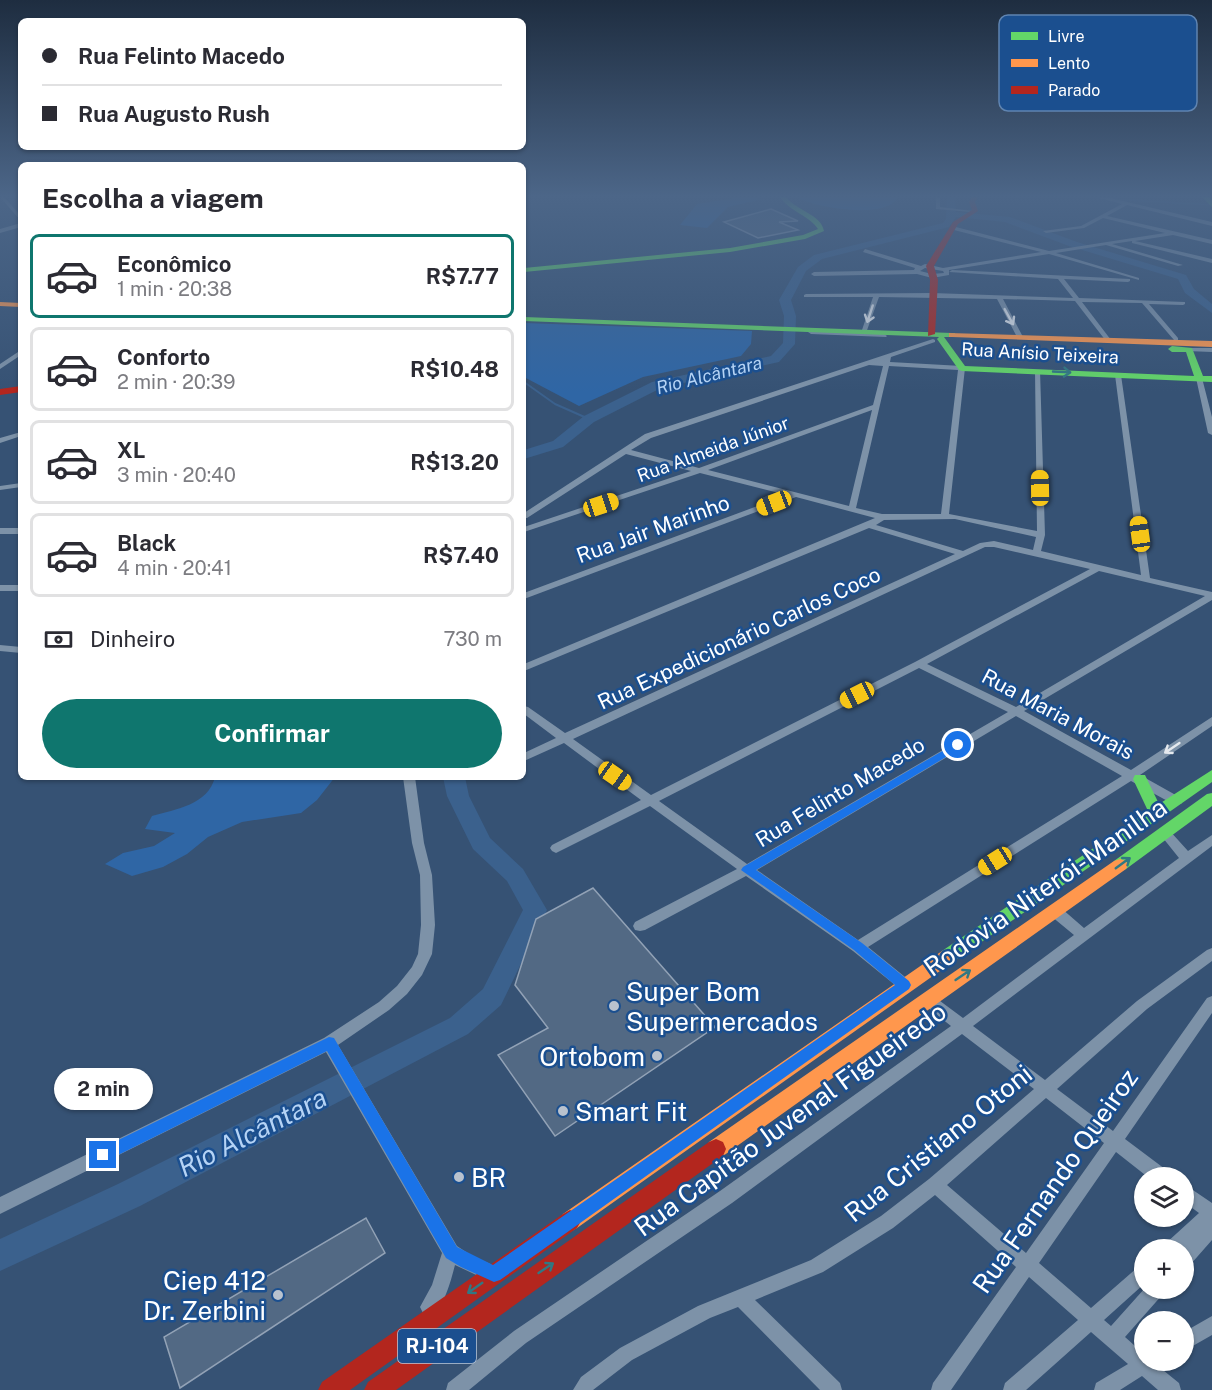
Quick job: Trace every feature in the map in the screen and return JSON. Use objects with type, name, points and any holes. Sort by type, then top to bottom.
[{"type":"main road","points":[[526,270],[605,262]]},
{"type":"main road","points":[[936,262],[932,270],[934,280],[932,295],[937,340],[962,368]]},
{"type":"main road","points":[[0,304],[18,305]]},
{"type":"main road","points":[[526,319],[864,332],[937,340],[1108,340],[1212,344]]},
{"type":"main road","points":[[864,332],[937,340]]},
{"type":"main road","points":[[1022,340],[1189,350],[1205,379]]},
{"type":"main road","name":"Rua Anísio Teixeira","points":[[962,368],[1205,379]]},
{"type":"main road","points":[[0,392],[18,389]]},
{"type":"main road","name":"Rodovia Niterói-Manilha","points":[[330,1390],[905,985],[1157,815],[1212,775]]},
{"type":"main road","points":[[1136,777],[1147,790],[1157,815]]},
{"type":"main road","name":"Rodovia Niterói-Manilha","points":[[376,1390],[927,999],[1056,912],[1209,803]]},
{"type":"street","points":[[903,262],[932,270],[984,262]]},
{"type":"street","points":[[814,274],[932,270],[1137,279],[1080,262]]},
{"type":"street","points":[[1165,262],[1180,266]]},
{"type":"street","points":[[1060,277],[1108,340]]},
{"type":"street","points":[[806,296],[998,296],[1183,303]]},
{"type":"street","points":[[864,332],[876,296]]},
{"type":"street","points":[[998,296],[1022,340]]},
{"type":"street","points":[[1143,301],[1176,339]]},
{"type":"street","points":[[808,330],[884,336]]},
{"type":"street","points":[[527,513],[648,436],[675,425],[937,340]]},
{"type":"street","points":[[1189,350],[1212,350]]},
{"type":"street","points":[[0,368],[18,354]]},
{"type":"street","points":[[852,509],[889,355]]},
{"type":"street","name":"Rua Anísio Teixeira","points":[[866,363],[962,368]]},
{"type":"street","points":[[945,516],[962,368]]},
{"type":"street","points":[[1036,553],[1041,535],[1038,371]]},
{"type":"street","points":[[1118,375],[1146,580]]},
{"type":"street","points":[[1205,379],[1212,433]]},
{"type":"street","name":"Rua Almeida Júnior","points":[[526,529],[701,470],[877,406]]},
{"type":"street","points":[[0,442],[18,435]]},
{"type":"street","points":[[0,442],[18,442]]},
{"type":"street","points":[[624,451],[882,517],[945,516],[1041,535]]},
{"type":"street","points":[[0,488],[18,486]]},
{"type":"street","name":"Rua Jair Marinho","points":[[526,595],[795,495]]},
{"type":"street","points":[[527,513],[548,522]]},
{"type":"street","points":[[526,667],[868,525],[882,517]]},
{"type":"street","points":[[868,525],[966,552],[983,545],[994,544],[1212,596]]},
{"type":"street","points":[[0,531],[18,531]]},
{"type":"street","name":"Rua Expedicionário Carlos Coco","points":[[526,756],[966,552]]},
{"type":"street","points":[[556,848],[919,664],[1098,568]]},
{"type":"street","points":[[0,588],[18,588]]},
{"type":"street","name":"Rua Felinto Macedo","points":[[640,926],[747,870],[1212,596]]},
{"type":"street","points":[[0,648],[18,650]]},
{"type":"street","name":"Rua Maria Morais","points":[[919,664],[1015,711],[1177,801]]},
{"type":"street","points":[[526,710],[858,947],[905,985]]},
{"type":"street","points":[[858,947],[1136,777],[1212,721]]},
{"type":"street","points":[[0,1206],[332,1047],[402,990],[417,971],[425,954],[428,925],[426,875],[418,843],[410,780]]},
{"type":"street","points":[[1165,833],[1187,858]]},
{"type":"street","name":"Rua Capitão Juvenal Figueiredo","points":[[455,1390],[520,1337],[726,1197],[961,1027],[1212,840]]},
{"type":"street","points":[[1056,912],[1083,934]]},
{"type":"street","name":"Rua Cristiano Otoni","points":[[582,1390],[587,1383],[626,1354],[704,1312],[817,1266],[887,1222],[935,1185],[1142,1005],[1212,954]]},
{"type":"street","points":[[927,999],[1148,1167]]},
{"type":"street","name":"Rua Fernando Queiroz","points":[[940,1390],[1212,1002]]},
{"type":"street","points":[[332,1047],[452,1252],[466,1262],[494,1274]]},
{"type":"street","points":[[935,1185],[1172,1390]]},
{"type":"street","points":[[1183,1239],[1212,1213],[1194,1200]]},
{"type":"street","points":[[1194,1248],[1212,1227]]},
{"type":"street","points":[[420,1326],[439,1289],[452,1252]]},
{"type":"street","points":[[1012,1390],[1134,1282]]},
{"type":"street","points":[[741,1298],[833,1390]]},
{"type":"street","points":[[1112,1338],[1147,1299]]},
{"type":"street","points":[[1194,1336],[1212,1325]]},
{"type":"street","points":[[1103,1390],[1134,1371]]},
{"type":"shaded area","points":[[526,323],[752,331],[751,344],[741,356],[643,377],[579,406],[526,378]]},
{"type":"shaded area","points":[[214,780],[333,780],[317,800],[301,813],[242,822],[208,837],[187,854],[163,867],[132,876],[105,864],[123,853],[154,846],[175,833],[145,829],[152,816],[181,808],[198,800]]},
{"type":"building","name":"Super Bom Supermercados","points":[[593,888],[715,1027],[555,1136],[498,1055],[548,1028],[515,985],[536,919]]},
{"type":"building","name":"Ciep 412 Dr. Zerbini","points":[[366,1218],[385,1253],[180,1388],[164,1337]]},
{"type":"waterway","name":"Rio Alcântara","points":[[526,454],[558,444],[589,419],[657,385],[775,359],[789,344],[790,316],[785,300],[802,269],[812,262]]},
{"type":"waterway","points":[[1132,262],[1182,277],[1189,291],[1212,310]]},
{"type":"waterway","points":[[526,383],[555,404],[589,419]]},
{"type":"waterway","name":"Rio Alcântara","points":[[0,1255],[129,1195],[459,1026],[492,997],[535,910],[515,875],[481,843],[458,796],[455,780]]},
{"type":"traffic: fast","points":[[526,270],[608,262]]},
{"type":"traffic: fast","points":[[526,319],[952,335]]},
{"type":"traffic: fast","points":[[941,339],[962,368],[1212,379]]},
{"type":"traffic: fast","points":[[1172,349],[1189,350],[1199,378]]},
{"type":"traffic: fast","points":[[948,956],[1212,775]]},
{"type":"traffic: fast","points":[[1140,779],[1157,815]]},
{"type":"traffic: fast","points":[[1120,865],[1212,798]]},
{"type":"traffic: slow","points":[[0,304],[18,305]]},
{"type":"traffic: slow","points":[[952,335],[1212,344]]},
{"type":"traffic: slow","points":[[716,1149],[1120,865]]},
{"type":"traffic: slow","points":[[570,1221],[948,956]]},
{"type":"traffic: jam","points":[[931,334],[934,280],[930,266],[932,262]]},
{"type":"traffic: jam","points":[[0,392],[18,389]]},
{"type":"traffic: jam","points":[[376,1390],[716,1149]]},
{"type":"traffic: jam","points":[[330,1390],[570,1221]]},
{"type":"place","name":"Super Bom Supermercados","points":[[614,1006]]},
{"type":"place","name":"Ortobom","points":[[657,1056]]},
{"type":"place","name":"Smart Fit","points":[[563,1111]]},
{"type":"place","name":"BR","points":[[459,1177]]},
{"type":"place","name":"Ciep 412 Dr. Zerbini","points":[[278,1295]]},
{"type":"route","points":[[103,1155],[329,1043],[452,1252],[466,1262],[494,1274],[905,985],[858,947],[747,870],[958,745]]}]
